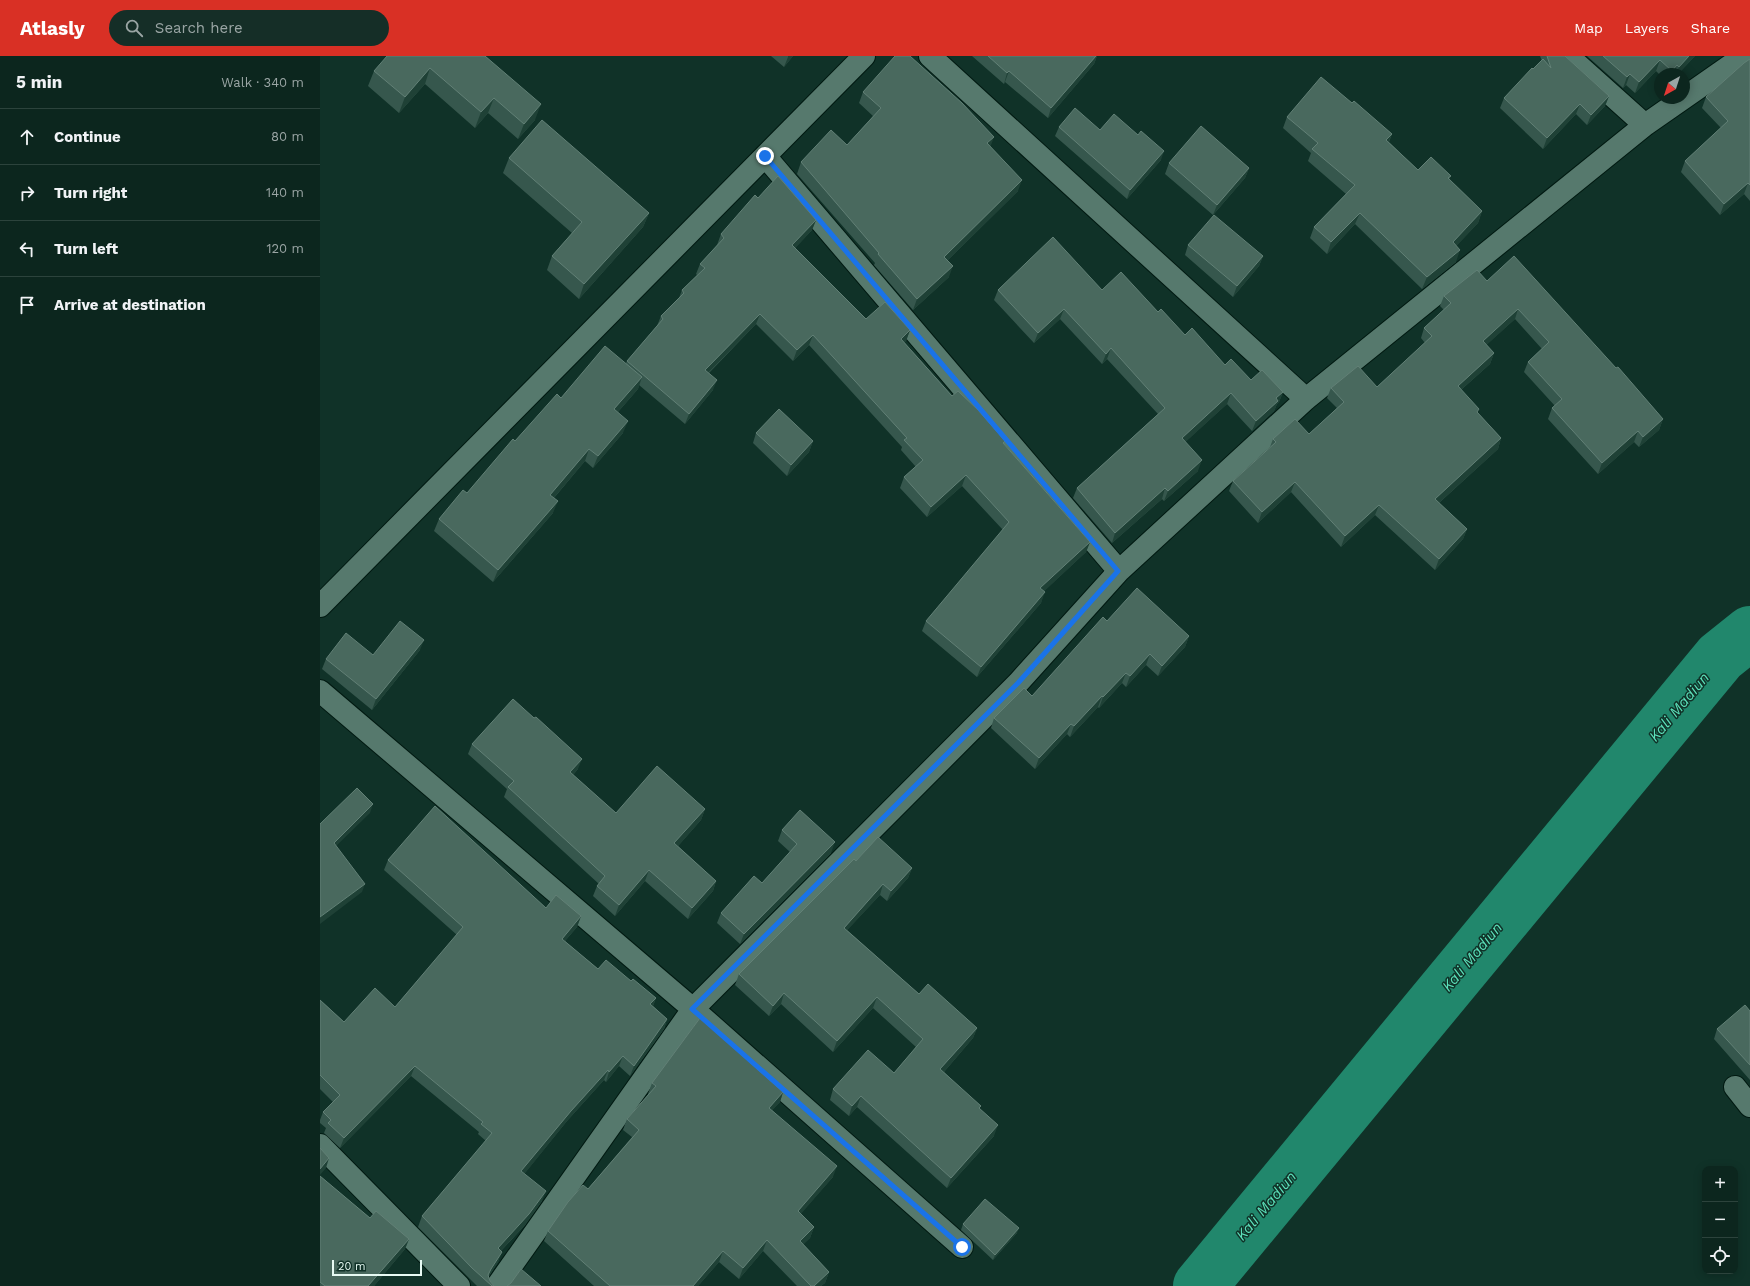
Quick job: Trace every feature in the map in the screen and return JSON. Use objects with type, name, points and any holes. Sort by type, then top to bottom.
[{"type":"street","points":[[320,606],[864,56]]},
{"type":"street","points":[[930,56],[1306,399]]},
{"type":"street","points":[[1568,56],[1645,125]]},
{"type":"street","points":[[497,1286],[692,1009],[1018,683],[1118,571],[1306,399],[1645,125],[1744,56]]},
{"type":"street","points":[[765,156],[1118,571]]},
{"type":"street","points":[[320,691],[692,1009],[962,1247]]},
{"type":"street","points":[[1735,1087],[1750,1106]]},
{"type":"street","points":[[320,1146],[459,1286]]},
{"type":"building","points":[[387,56],[485,56],[541,104],[524,124],[494,98],[481,112],[430,68],[405,97],[374,71]]},
{"type":"building","points":[[895,56],[910,56],[962,103],[994,137],[987,143],[1022,180],[944,257],[953,266],[917,299],[801,162],[831,130],[847,145],[881,108],[863,92]]},
{"type":"building","points":[[988,56],[1096,56],[1051,108],[1009,71],[1007,73]]},
{"type":"building","points":[[1547,56],[1565,56],[1609,96],[1591,115],[1580,104],[1547,138],[1504,98],[1532,68],[1533,69],[1543,59],[1551,68]]},
{"type":"building","points":[[1603,56],[1689,56],[1679,67],[1677,65],[1674,68],[1669,68],[1660,60],[1639,82],[1630,74],[1627,77]]},
{"type":"building","points":[[1750,59],[1750,185],[1748,183],[1724,204],[1685,161],[1728,121],[1706,97]]},
{"type":"building","points":[[1321,77],[1352,103],[1354,101],[1392,134],[1386,140],[1418,170],[1431,157],[1451,176],[1448,178],[1482,211],[1453,242],[1460,250],[1427,277],[1360,213],[1331,242],[1314,227],[1355,185],[1312,149],[1318,143],[1287,117]]},
{"type":"building","points":[[1075,108],[1100,130],[1114,114],[1138,135],[1141,131],[1164,151],[1130,190],[1059,127]]},
{"type":"building","points":[[542,120],[649,213],[584,284],[552,256],[582,222],[509,158]]},
{"type":"building","points":[[1201,126],[1249,168],[1217,205],[1169,163]]},
{"type":"building","points":[[778,176],[816,220],[792,245],[866,319],[885,302],[910,330],[901,339],[952,396],[958,391],[978,410],[1005,441],[1003,443],[1090,542],[1040,588],[1045,592],[981,667],[926,621],[1009,522],[966,475],[931,507],[904,477],[923,460],[904,440],[907,438],[813,335],[797,350],[760,314],[705,370],[717,380],[689,414],[627,361],[663,319],[661,316],[684,293],[682,290],[705,268],[700,264],[724,238],[721,234],[755,195],[758,198]]},
{"type":"building","points":[[1214,215],[1263,256],[1237,286],[1188,245]]},
{"type":"building","points":[[1053,237],[1102,290],[1121,272],[1158,312],[1161,309],[1185,335],[1192,328],[1225,365],[1231,359],[1251,380],[1262,370],[1283,392],[1276,398],[1278,401],[1256,421],[1231,393],[1182,438],[1202,460],[1168,491],[1165,488],[1115,533],[1077,488],[1165,408],[1111,348],[1106,354],[1064,309],[1038,333],[998,290]]},
{"type":"building","points":[[1514,256],[1616,368],[1618,367],[1663,419],[1643,437],[1638,431],[1602,463],[1552,408],[1562,399],[1528,362],[1549,342],[1518,309],[1483,341],[1494,353],[1458,386],[1479,409],[1477,412],[1501,438],[1435,499],[1467,529],[1439,559],[1379,505],[1345,536],[1295,482],[1262,512],[1233,481],[1276,442],[1273,439],[1295,419],[1309,434],[1344,402],[1331,388],[1358,366],[1377,387],[1432,336],[1424,328],[1451,303],[1444,296],[1477,270],[1487,281]]},
{"type":"building","points":[[605,346],[642,377],[614,409],[628,421],[598,456],[589,449],[550,495],[558,501],[498,570],[439,519],[463,490],[467,493],[513,439],[515,441],[557,394],[561,398]]},
{"type":"building","points":[[779,409],[813,441],[791,465],[756,433]]},
{"type":"building","points":[[1137,588],[1189,636],[1162,666],[1150,654],[1130,676],[1126,673],[1074,726],[1071,724],[1039,758],[994,718],[1024,688],[1032,696],[1103,617],[1107,621]]},
{"type":"building","points":[[400,621],[424,640],[376,699],[326,659],[346,633],[373,655]]},
{"type":"building","points":[[513,699],[534,718],[536,717],[582,759],[570,772],[616,813],[657,766],[705,809],[674,843],[716,881],[692,908],[649,870],[619,905],[597,886],[605,876],[508,787],[514,781],[472,744]]},
{"type":"building","points":[[357,788],[373,804],[334,843],[365,884],[320,917],[320,824]]},
{"type":"building","points":[[435,806],[546,908],[556,895],[581,916],[562,939],[598,969],[606,960],[631,981],[633,979],[656,998],[650,1004],[667,1019],[634,1066],[623,1056],[609,1072],[608,1070],[571,1111],[521,1171],[546,1191],[529,1214],[498,1248],[502,1252],[488,1275],[494,1286],[492,1286],[472,1268],[422,1216],[492,1133],[481,1124],[483,1122],[415,1066],[344,1138],[328,1123],[331,1120],[323,1112],[340,1095],[320,1075],[320,1000],[344,1022],[375,988],[395,1007],[463,927],[388,860]]},
{"type":"building","points":[[800,810],[835,842],[744,934],[721,913],[754,876],[762,883],[797,844],[782,830]]},
{"type":"building","points":[[878,837],[912,868],[891,891],[883,884],[844,928],[919,994],[928,984],[977,1028],[940,1069],[981,1106],[979,1108],[998,1125],[951,1178],[861,1096],[852,1106],[833,1089],[868,1050],[894,1073],[923,1039],[877,997],[837,1041],[784,993],[773,1006],[739,974],[854,859],[856,861]]},
{"type":"building","points":[[1745,1005],[1750,1011],[1750,1065],[1717,1029]]},
{"type":"building","points":[[700,1018],[783,1092],[769,1108],[837,1166],[798,1211],[814,1227],[800,1241],[829,1272],[814,1286],[811,1286],[767,1240],[743,1268],[723,1251],[693,1286],[610,1286],[548,1231],[568,1202],[583,1185],[588,1189],[639,1130],[627,1119],[656,1086],[652,1083]]},
{"type":"building","points":[[320,1148],[329,1158],[320,1169]]},
{"type":"building","points":[[320,1176],[370,1218],[376,1211],[409,1239],[368,1286],[325,1286],[320,1282]]},
{"type":"building","points":[[985,1199],[1019,1228],[995,1255],[963,1224]]},
{"type":"building","points":[[521,1269],[541,1286],[507,1286]]},
{"type":"waterway","name":"Kali Madiun","points":[[1200,1286],[1720,657],[1750,633]]},
{"type":"route","points":[[765,156],[1118,571],[1018,683],[692,1009],[962,1247]]}]
